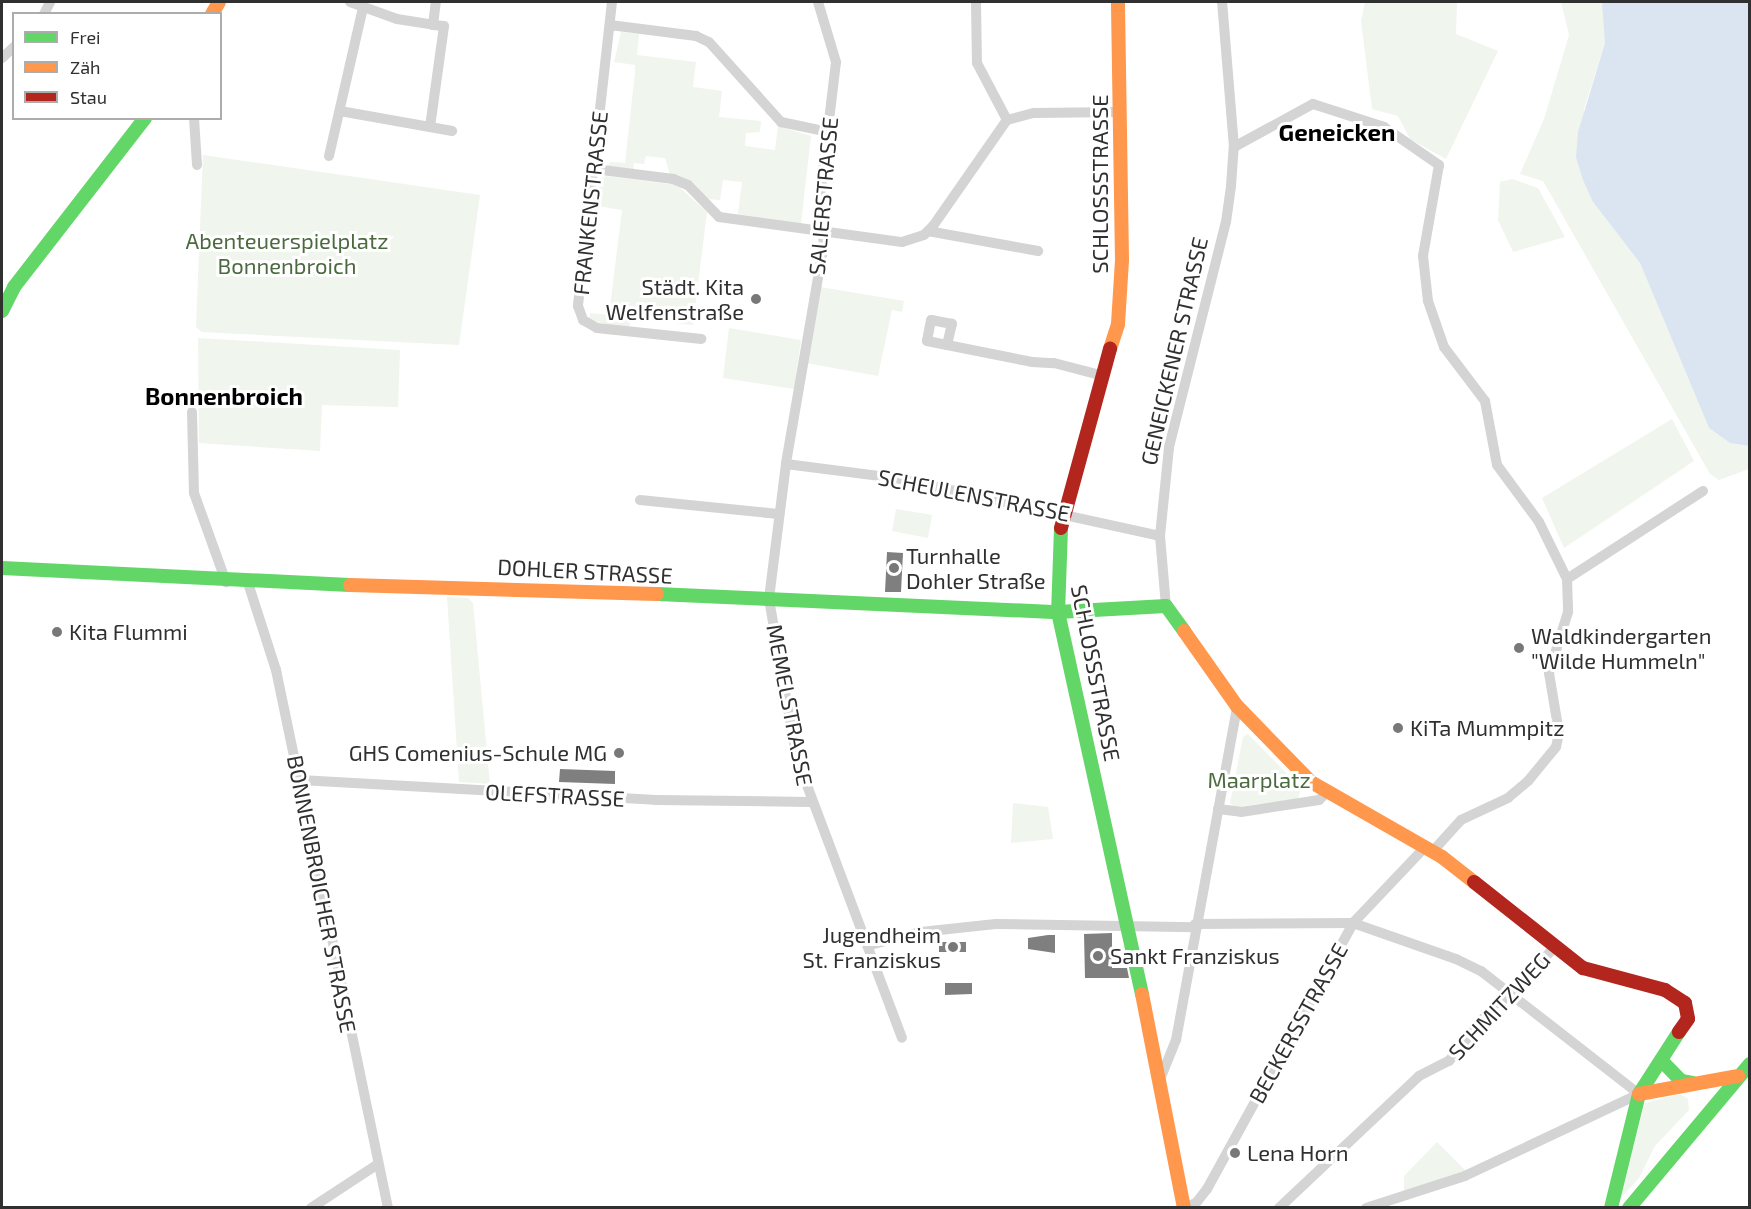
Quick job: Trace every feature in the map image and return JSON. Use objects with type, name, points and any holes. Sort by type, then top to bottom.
[{"type":"main road","name":"SCHLOSSSTRASSE","points":[[1118,2],[1120,297],[1104,376],[1062,512],[1058,612],[1161,1078],[1184,1208]]},
{"type":"main road","points":[[2,311],[14,287],[143,120]]},
{"type":"main road","name":"DOHLER STRASSE","points":[[2,568],[248,583],[769,599],[1058,612],[1166,606]]},
{"type":"main road","points":[[1166,606],[1237,706],[1298,771],[1327,792],[1429,849],[1594,972],[1665,990],[1685,1003],[1688,1019],[1639,1094],[1611,1208]]},
{"type":"main road","points":[[1661,1060],[1681,1081],[1693,1083]]},
{"type":"main road","points":[[1629,1208],[1744,1075],[1749,1064]]},
{"type":"main road","points":[[1639,1094],[1744,1075]]},
{"type":"street","points":[[350,2],[444,26],[430,127]]},
{"type":"street","points":[[433,25],[436,2]]},
{"type":"street","name":"FRANKENSTRASSE","points":[[612,2],[578,306],[583,320],[597,328],[701,339]]},
{"type":"street","name":"SALIERSTRASSE","points":[[786,464],[822,232],[818,212],[836,62],[818,2]]},
{"type":"street","points":[[976,2],[977,63],[1007,120]]},
{"type":"street","name":"GENEICKENER STRASSE","points":[[1166,606],[1160,536],[1169,447],[1226,222],[1234,147],[1222,2]]},
{"type":"street","points":[[329,156],[363,7]]},
{"type":"street","points":[[610,25],[696,36],[709,42],[781,122],[828,132]]},
{"type":"street","points":[[1234,147],[1248,144],[1314,104],[1384,127],[1439,165],[1423,256],[1428,301],[1444,347],[1485,401],[1497,465],[1539,522],[1567,579],[1703,490]]},
{"type":"street","points":[[340,111],[452,131]]},
{"type":"street","points":[[928,231],[1007,120],[1034,112],[1120,112]]},
{"type":"street","points":[[194,120],[196,165]]},
{"type":"street","points":[[594,169],[673,179],[688,185],[719,217],[894,242],[928,231],[1038,251]]},
{"type":"street","points":[[947,345],[1104,376]]},
{"type":"street","points":[[192,412],[194,493],[226,582]]},
{"type":"street","name":"SCHEULENSTRASSE","points":[[786,464],[896,478],[1062,512],[1160,536]]},
{"type":"street","name":"MEMELSTRASSE","points":[[786,464],[769,599],[796,756],[810,802],[870,945],[902,1038]]},
{"type":"street","points":[[640,500],[779,514]]},
{"type":"street","name":"BECKERSSTRASSE","points":[[1184,1208],[1196,1203],[1207,1189],[1353,923],[1461,820],[1508,798],[1528,781],[1556,747],[1559,733],[1549,673],[1568,612],[1567,579]]},
{"type":"street","name":"BONNENBROICHER STRASSE","points":[[248,583],[276,669],[388,1208]]},
{"type":"street","points":[[1161,1078],[1176,1040],[1237,706]]},
{"type":"street","name":"OLEFSTRASSE","points":[[300,780],[656,800],[810,802]]},
{"type":"street","points":[[1218,809],[1241,812],[1319,800],[1327,792]]},
{"type":"street","points":[[870,945],[950,927],[1126,923],[1195,926],[1353,923],[1456,959],[1512,996],[1639,1094],[1465,1176],[1366,1208]]},
{"type":"street","name":"SCHMITZWEG","points":[[1279,1208],[1419,1076],[1449,1061],[1495,1004],[1512,996],[1556,945]]},
{"type":"street","points":[[311,1208],[378,1164]]},
{"type":"green space","points":[[1365,2],[1457,2],[1456,34],[1498,51],[1446,159],[1410,139],[1398,116],[1372,109],[1361,21]]},
{"type":"green space","points":[[1561,2],[1602,2],[1605,13],[1605,43],[1584,109],[1593,202],[1640,263],[1709,428],[1730,443],[1749,446],[1749,469],[1719,480],[1710,474],[1543,181],[1520,174],[1544,119],[1569,35]]},
{"type":"green space","points":[[621,32],[639,34],[637,55],[696,62],[693,87],[722,91],[719,117],[761,121],[760,132],[746,133],[745,146],[775,150],[778,126],[811,136],[801,224],[738,214],[742,182],[723,180],[720,200],[708,199],[694,185],[670,175],[665,158],[646,156],[644,164],[634,163],[633,170],[607,167],[610,162],[625,163],[635,72],[635,65],[614,62]]},
{"type":"green space","name":"Abenteuerspielplatz Bonnenbroich","points":[[203,155],[480,195],[459,345],[202,332],[196,327]]},
{"type":"green space","points":[[606,176],[677,185],[707,212],[693,325],[631,318],[629,329],[589,320],[590,313],[609,315],[622,210],[597,206],[600,179]]},
{"type":"green space","points":[[1512,179],[1538,188],[1565,237],[1513,252],[1498,220],[1500,182]]},
{"type":"green space","points":[[820,287],[904,301],[902,312],[892,310],[878,376],[806,363]]},
{"type":"green space","points":[[729,328],[801,340],[794,389],[723,378]]},
{"type":"green space","points":[[198,338],[400,350],[398,407],[322,405],[320,451],[199,443]]},
{"type":"green space","points":[[1672,419],[1694,461],[1564,548],[1542,498]]},
{"type":"green space","points":[[896,509],[932,515],[928,538],[892,531]]},
{"type":"green space","points":[[447,597],[468,598],[473,603],[490,784],[459,782]]},
{"type":"green space","name":"Maarplatz","points":[[1248,734],[1301,788],[1298,799],[1234,807],[1230,803],[1243,737]]},
{"type":"green space","points":[[1013,803],[1048,807],[1053,839],[1011,843]]},
{"type":"green space","points":[[1680,1094],[1688,1099],[1689,1110],[1655,1146],[1639,1178],[1620,1199],[1645,1103]]},
{"type":"green space","points":[[1437,1142],[1466,1171],[1404,1191],[1404,1176]]},
{"type":"shaded area","points":[[1602,2],[1749,2],[1749,446],[1730,443],[1709,428],[1640,263],[1593,202],[1583,180],[1576,157],[1578,132],[1605,43]]},
{"type":"building","name":"Turnhalle Dohler Straße","points":[[887,552],[903,553],[901,592],[885,592]]},
{"type":"building","points":[[560,769],[615,771],[615,784],[559,782]]},
{"type":"building","name":"Sankt Franziskus","points":[[1112,933],[1112,968],[1127,968],[1129,978],[1085,978],[1084,934]]},
{"type":"building","points":[[1055,935],[1055,953],[1028,949],[1028,938]]},
{"type":"building","name":"Jugendheim St. Franziskus","points":[[939,942],[966,942],[966,952],[939,952]]},
{"type":"building","points":[[945,983],[972,983],[972,994],[945,995]]},
{"type":"traffic: fast","points":[[2,311],[14,287],[143,120]]},
{"type":"traffic: fast","points":[[1061,528],[1058,612],[1142,994]]},
{"type":"traffic: fast","points":[[2,568],[350,585]]},
{"type":"traffic: fast","points":[[657,594],[1058,612],[1166,606],[1184,631]]},
{"type":"traffic: fast","points":[[1611,1208],[1639,1094],[1679,1032]]},
{"type":"traffic: fast","points":[[1661,1060],[1681,1081],[1693,1083]]},
{"type":"traffic: fast","points":[[1629,1208],[1750,1064]]},
{"type":"traffic: slow","points":[[213,12],[219,2]]},
{"type":"traffic: slow","points":[[1110,349],[1118,324],[1122,260],[1118,2]]},
{"type":"traffic: slow","points":[[350,585],[657,594]]},
{"type":"traffic: slow","points":[[1184,631],[1237,706],[1311,782],[1442,857],[1474,882]]},
{"type":"traffic: slow","points":[[1142,994],[1184,1208]]},
{"type":"traffic: slow","points":[[1639,1094],[1738,1076]]},
{"type":"traffic: jam","points":[[1061,528],[1110,349]]},
{"type":"traffic: jam","points":[[1474,882],[1583,968],[1665,990],[1685,1003],[1688,1019],[1679,1032]]},
{"type":"place","name":"Städt. Kita Welfenstraße","points":[[756,299]]},
{"type":"place","name":"Turnhalle Dohler Straße","points":[[894,568]]},
{"type":"place","name":"Kita Flummi","points":[[57,632]]},
{"type":"place","name":"Waldkindergarten \"Wilde Hummeln\"","points":[[1519,648]]},
{"type":"place","name":"KiTa Mummpitz","points":[[1398,728]]},
{"type":"place","name":"GHS Comenius-Schule MG","points":[[619,753]]},
{"type":"place","name":"Jugendheim St. Franziskus","points":[[953,947]]},
{"type":"place","name":"Sankt Franziskus","points":[[1098,956]]},
{"type":"place","name":"Lena Horn","points":[[1235,1153]]},
{"type":"district","name":"Geneicken","points":[[1337,132]]},
{"type":"district","name":"Bonnenbroich","points":[[224,396]]}]
